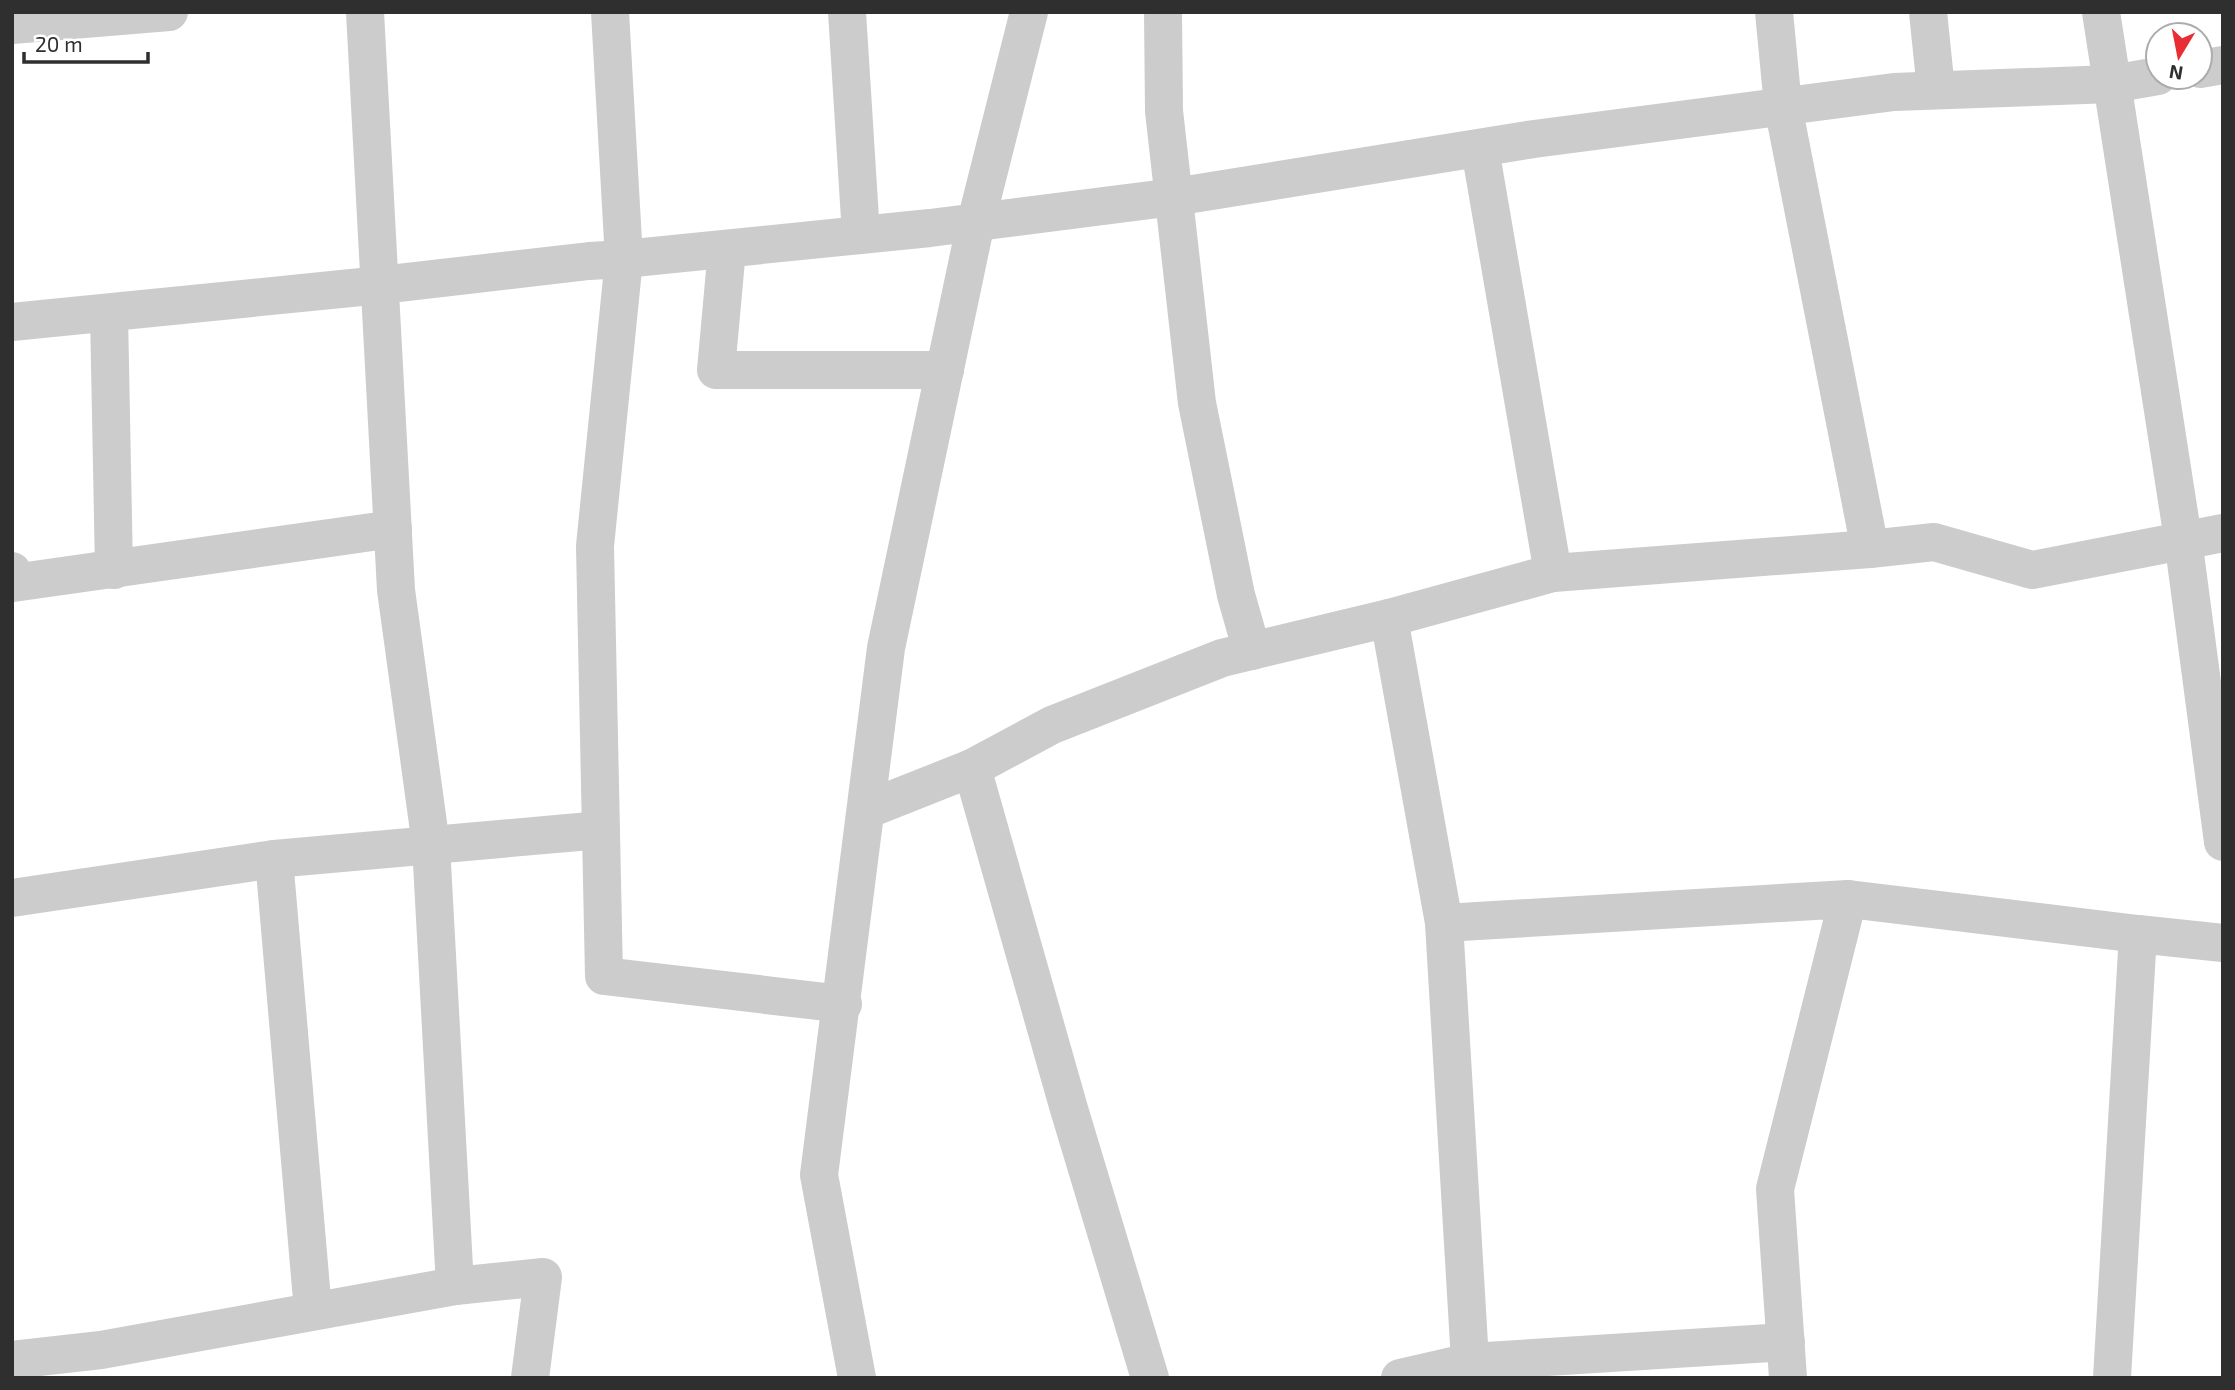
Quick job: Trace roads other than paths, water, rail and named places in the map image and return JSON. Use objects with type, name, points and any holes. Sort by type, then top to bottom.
[{"type":"street","points":[[12,25],[96,15],[169,12]]},
{"type":"street","points":[[365,12],[396,590],[431,845],[455,1286]]},
{"type":"street","points":[[610,12],[624,259],[596,546],[604,976],[843,1004]]},
{"type":"street","points":[[847,12],[861,235]]},
{"type":"street","points":[[857,1378],[819,1175],[843,1004],[886,648],[976,222],[1029,12]]},
{"type":"street","points":[[1163,12],[1164,111],[1197,403],[1236,595],[1252,651]]},
{"type":"street","points":[[1774,12],[1783,106],[1870,549]]},
{"type":"street","points":[[1928,12],[1936,90]]},
{"type":"street","points":[[2101,12],[2183,539],[2223,842]]},
{"type":"street","points":[[12,321],[976,222],[1174,197],[1534,139],[1894,92],[2112,84],[2144,78]]},
{"type":"street","points":[[1480,149],[1553,573]]},
{"type":"street","points":[[727,249],[716,370],[945,370]]},
{"type":"street","points":[[108,313],[114,570]]},
{"type":"street","points":[[12,571],[13,583],[393,529]]},
{"type":"street","points":[[866,810],[972,768],[1052,725],[1222,658],[1389,618],[1553,573],[1934,542],[2032,569],[2223,533]]},
{"type":"street","points":[[1389,618],[1444,923],[1471,1370]]},
{"type":"street","points":[[972,768],[1069,1109],[1150,1378]]},
{"type":"street","points":[[12,898],[274,859],[601,830]]},
{"type":"street","points":[[274,859],[313,1311]]},
{"type":"street","points":[[1444,923],[1848,899],[2223,943]]},
{"type":"street","points":[[1400,1378],[1471,1370],[1787,1360],[1774,1189],[1848,899]]},
{"type":"street","points":[[2112,1378],[2138,934]]},
{"type":"street","points":[[12,1360],[104,1364],[313,1311],[455,1286],[544,1277],[530,1378]]}]
